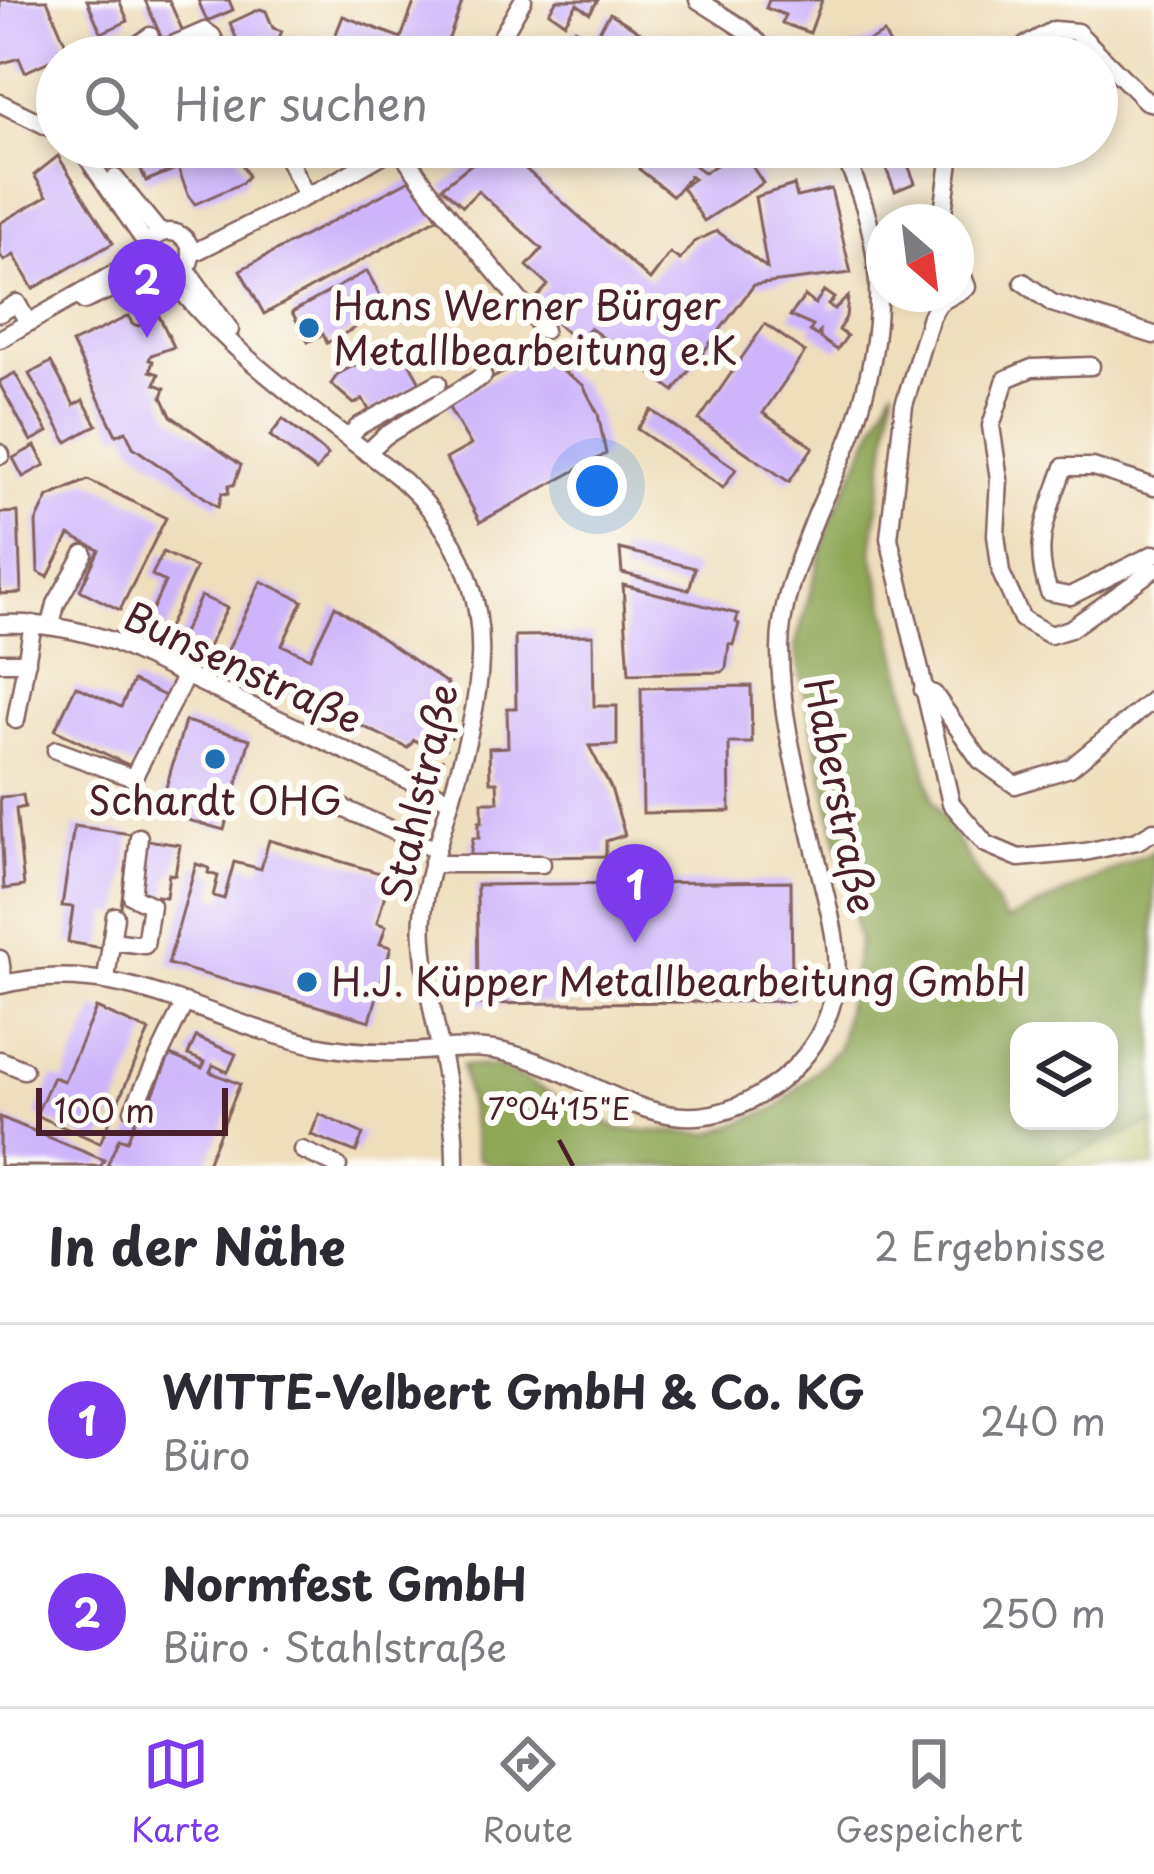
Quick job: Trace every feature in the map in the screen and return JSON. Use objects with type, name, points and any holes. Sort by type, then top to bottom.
[{"type":"street","points":[[502,36],[523,0]]},
{"type":"street","points":[[698,0],[751,36]]},
{"type":"street","points":[[1043,36],[1054,30],[1081,36]]},
{"type":"street","points":[[1118,73],[1154,104]]},
{"type":"street","points":[[0,103],[36,119]]},
{"type":"street","name":"Stahlstraße","points":[[103,168],[118,181],[168,255],[196,309],[432,511],[465,568],[482,645],[479,699],[434,857],[423,941],[455,1127],[455,1166]]},
{"type":"street","points":[[288,168],[298,200]]},
{"type":"street","points":[[0,339],[358,168]]},
{"type":"street","points":[[412,168],[544,330]]},
{"type":"street","name":"Haberstraße","points":[[850,168],[867,204]]},
{"type":"street","points":[[945,204],[950,168]]},
{"type":"street","points":[[1023,282],[1052,303],[1154,335]]},
{"type":"street","points":[[0,313],[17,303],[28,323]]},
{"type":"street","name":"Haberstraße","points":[[2,985],[49,976],[106,979],[315,1045],[409,1052],[484,1048],[531,1059],[633,1109],[678,1118],[723,1112],[761,1095],[786,1076],[819,1037],[836,984],[835,940],[784,707],[780,634],[793,574],[856,422],[873,360],[878,312]]},
{"type":"street","points":[[936,312],[904,404],[889,538],[951,803],[986,844],[1019,858],[1085,852],[1137,841],[1154,831]]},
{"type":"street","points":[[1091,366],[1032,368],[1006,379],[991,425],[1000,479],[995,535],[1001,573],[1022,619],[1050,635],[1070,629],[1149,564]]},
{"type":"street","points":[[367,453],[386,436],[483,376]]},
{"type":"street","points":[[348,438],[359,425],[438,383]]},
{"type":"street","points":[[1149,564],[1070,596],[1049,592],[1039,565],[1045,523],[1064,467],[1093,467],[1154,487]]},
{"type":"street","points":[[16,720],[26,662],[84,554]]},
{"type":"street","name":"Bunsenstraße","points":[[0,624],[42,625],[115,642],[450,800]]},
{"type":"street","points":[[0,662],[26,662]]},
{"type":"street","points":[[56,750],[133,778],[186,675]]},
{"type":"street","points":[[923,690],[934,694],[980,760],[1015,785],[1070,768],[1154,699]]},
{"type":"street","points":[[334,804],[434,857],[542,864]]},
{"type":"street","points":[[111,941],[145,945],[151,904],[132,896],[139,837]]},
{"type":"street","points":[[106,979],[115,916]]},
{"type":"street","points":[[0,959],[2,985]]},
{"type":"street","points":[[133,1110],[185,1002]]},
{"type":"street","points":[[0,1060],[24,1070]]},
{"type":"street","points":[[302,1150],[338,1166]]},
{"type":"path","points":[[442,761],[452,734]]},
{"type":"green space","points":[[894,386],[872,550],[933,801],[1006,921],[1154,851],[1154,1122],[1043,1166],[496,1166],[478,1159],[462,1065],[500,1067],[619,1129],[712,1134],[777,1108],[839,1048],[859,942],[795,648],[829,524]]},
{"type":"green space","points":[[1154,1122],[1154,1166],[1043,1166],[1150,1124]]},
{"type":"building","points":[[0,0],[47,0],[62,36],[36,36],[36,67],[25,72],[19,58],[0,64]]},
{"type":"building","points":[[87,0],[119,0],[128,21],[101,33]]},
{"type":"building","points":[[145,0],[169,0],[183,32],[161,36]]},
{"type":"building","points":[[198,0],[229,0],[233,10],[207,21]]},
{"type":"building","points":[[415,0],[463,0],[450,36],[402,36]]},
{"type":"building","points":[[557,0],[598,0],[590,13],[577,4],[565,23],[549,12]]},
{"type":"building","points":[[769,0],[822,0],[810,33],[782,23],[785,15],[766,8]]},
{"type":"building","points":[[260,9],[266,11],[273,28],[282,31],[280,36],[235,36],[230,23]]},
{"type":"building","points":[[610,13],[646,36],[596,36]]},
{"type":"building","points":[[343,16],[396,36],[335,36]]},
{"type":"building","points":[[43,168],[66,168],[113,243],[33,289],[14,255],[4,261],[0,255],[0,223],[47,196],[34,175]]},
{"type":"building","points":[[140,168],[178,168],[146,181]]},
{"type":"building","points":[[178,168],[244,168],[248,176],[195,204]]},
{"type":"building","points":[[466,168],[525,168],[650,280],[670,253],[680,260],[694,242],[717,231],[767,268],[755,197],[794,185],[797,197],[831,189],[851,273],[754,285],[674,391],[590,328],[577,342],[533,302],[548,285],[527,266],[542,249],[478,191],[463,206],[442,187]]},
{"type":"building","points":[[698,168],[704,173],[712,168],[753,168],[763,183],[704,221],[682,187],[694,179],[690,176],[673,196],[639,169]]},
{"type":"building","points":[[886,168],[909,168],[915,183],[895,191]]},
{"type":"building","points":[[410,180],[438,218],[264,314],[240,270]]},
{"type":"building","points":[[367,271],[388,310],[327,343],[323,334],[308,342],[292,312]]},
{"type":"building","points":[[824,291],[834,298],[828,305],[834,309],[848,297],[839,330],[847,336],[837,350],[820,338],[820,332],[817,336],[810,331],[813,326],[790,316],[805,296],[815,304]]},
{"type":"building","points":[[129,316],[139,326],[159,316],[174,347],[149,360],[153,361],[150,371],[159,374],[155,384],[165,388],[162,397],[171,416],[241,465],[218,507],[133,447],[126,431],[116,435],[72,343]]},
{"type":"building","points":[[765,324],[805,352],[763,413],[813,447],[789,482],[699,420]]},
{"type":"building","points":[[398,343],[421,384],[370,412],[363,399],[354,404],[331,384],[338,374]]},
{"type":"building","points":[[525,361],[556,366],[583,385],[598,414],[606,454],[480,522],[446,459],[471,445],[446,403]]},
{"type":"building","points":[[51,362],[74,405],[83,400],[97,425],[67,442],[29,374]]},
{"type":"building","points":[[15,373],[48,432],[31,441],[0,385]]},
{"type":"building","points":[[651,410],[736,469],[723,488],[637,429]]},
{"type":"building","points":[[283,419],[328,455],[316,471],[270,436]]},
{"type":"building","points":[[35,446],[45,465],[23,477],[13,458]]},
{"type":"building","points":[[88,480],[166,518],[120,610],[80,590],[99,550],[69,535],[48,577],[38,572],[36,522],[48,497]]},
{"type":"building","points":[[18,512],[21,593],[0,594],[0,513]]},
{"type":"building","points":[[620,549],[695,568],[689,590],[622,573]]},
{"type":"building","points":[[163,552],[196,568],[167,630],[147,621],[165,582],[152,575]]},
{"type":"building","points":[[261,581],[303,601],[282,645],[310,658],[335,606],[448,684],[420,743],[414,740],[408,748],[271,682],[255,675],[253,680],[223,660]]},
{"type":"building","points":[[623,585],[738,614],[726,668],[722,672],[629,674]]},
{"type":"building","points":[[201,596],[227,608],[206,651],[180,639]]},
{"type":"building","points":[[593,635],[594,706],[617,706],[617,745],[589,746],[611,788],[625,835],[606,841],[606,856],[470,858],[473,838],[479,838],[482,802],[498,802],[497,782],[490,782],[489,748],[508,747],[507,708],[516,708],[515,636]]},
{"type":"building","points":[[133,681],[167,697],[133,767],[55,730],[76,686],[121,707]]},
{"type":"building","points":[[751,686],[752,743],[729,743],[730,811],[643,813],[641,688]]},
{"type":"building","points":[[185,721],[250,739],[224,830],[159,812]]},
{"type":"building","points":[[23,795],[25,807],[16,809],[24,886],[4,889],[0,797]]},
{"type":"building","points":[[74,826],[131,834],[120,914],[108,912],[102,948],[68,942],[73,907],[62,906]]},
{"type":"building","points":[[147,840],[180,845],[166,897],[139,893]]},
{"type":"building","points":[[269,840],[390,876],[377,923],[386,926],[380,944],[391,947],[370,1021],[168,964],[196,864],[218,876],[213,896],[224,899],[234,862],[261,869]]},
{"type":"building","points":[[791,881],[792,1001],[478,1004],[477,885]]},
{"type":"building","points":[[96,1008],[149,1031],[100,1143],[36,1115],[53,1077],[64,1081]]},
{"type":"building","points":[[196,1037],[236,1054],[228,1072],[213,1065],[210,1072],[240,1084],[206,1166],[107,1166],[119,1138],[127,1141],[145,1097],[151,1099],[170,1055],[202,1068],[205,1062],[188,1055]]},
{"type":"building","points":[[319,1114],[363,1134],[356,1152],[311,1135]]},
{"type":"building","points":[[0,1117],[104,1160],[101,1166],[0,1166]]},
{"type":"place","name":"Hans Werner Bürger Metallbearbeitung e.K","points":[[309,328]]},
{"type":"place","name":"Normfest GmbH","points":[[147,338]]},
{"type":"place","name":"Schardt OHG","points":[[215,759]]},
{"type":"place","name":"WITTE-Velbert GmbH & Co. KG","points":[[635,943]]},
{"type":"place","name":"H.J. Küpper Metallbearbeitung GmbH","points":[[307,982]]}]
